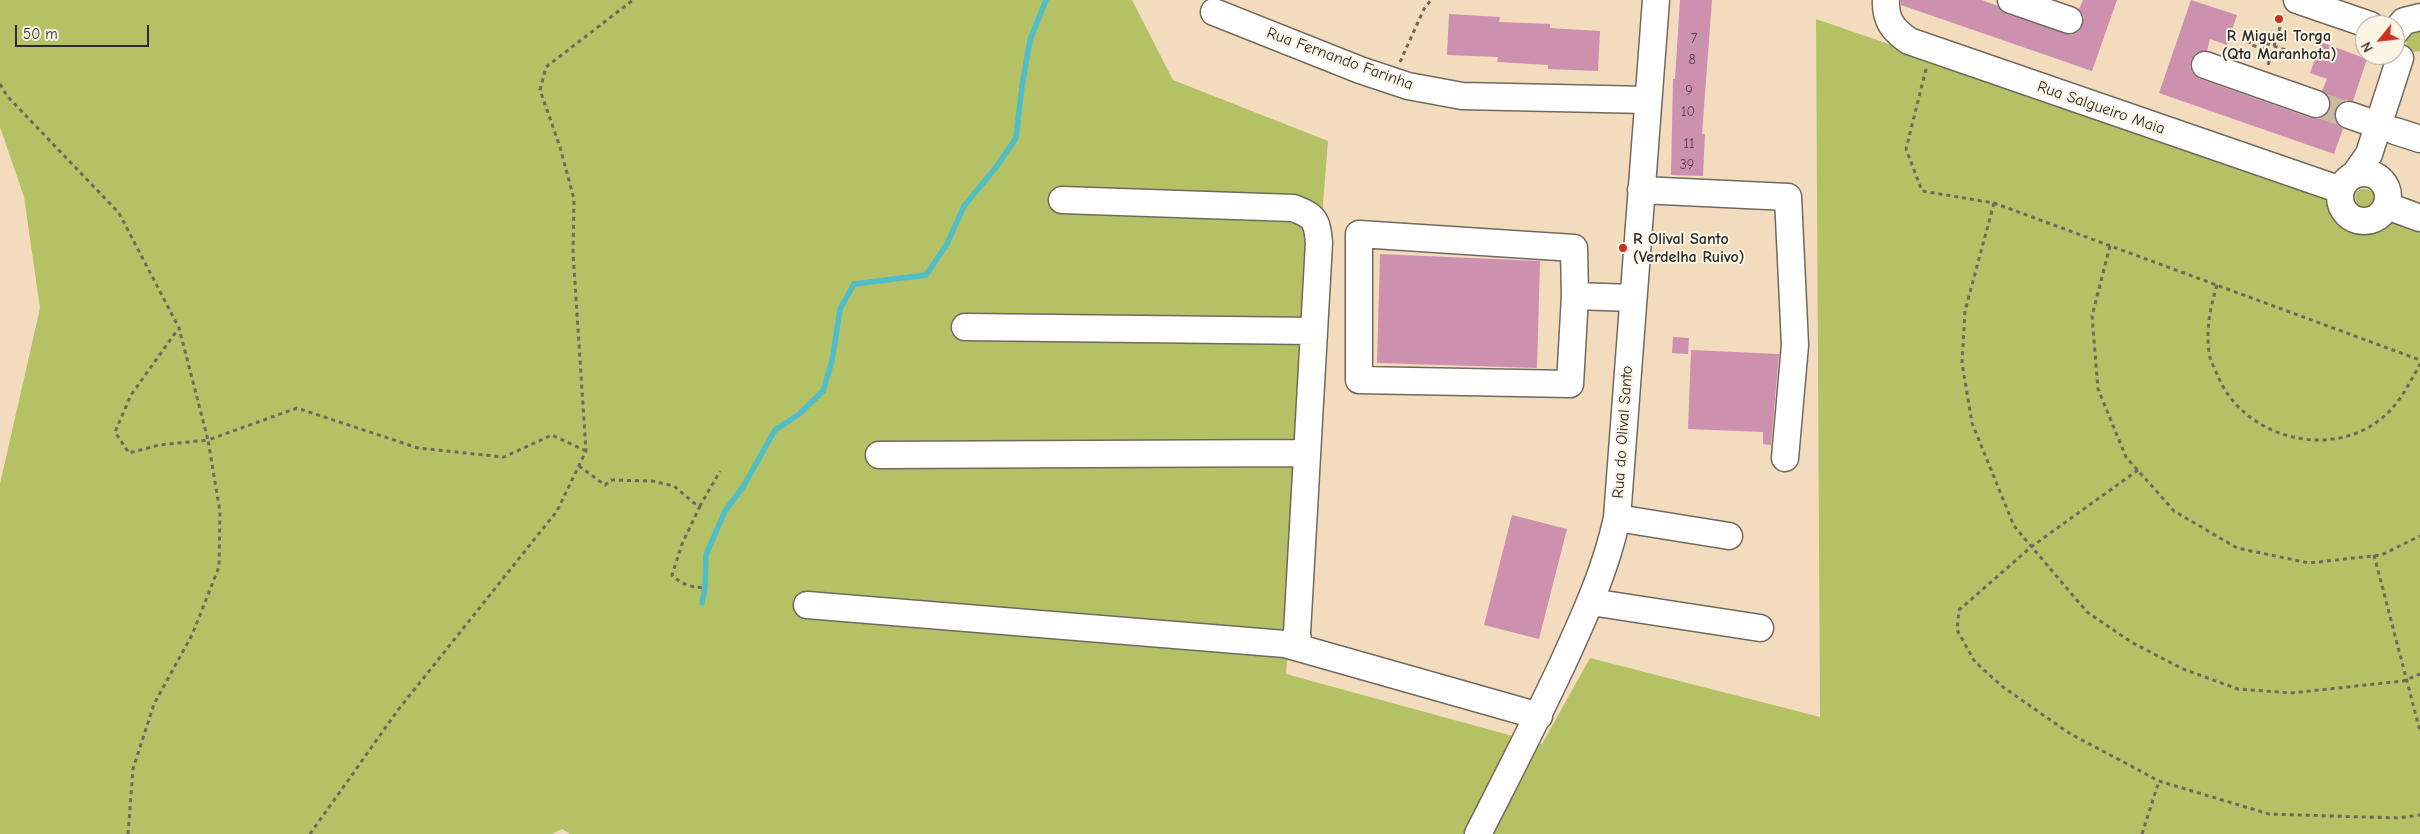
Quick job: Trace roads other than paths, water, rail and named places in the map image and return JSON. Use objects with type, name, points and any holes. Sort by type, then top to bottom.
[{"type":"street","name":"Rua do Olival Santo","points":[[1478,834],[1538,716],[1592,602],[1604,569],[1618,518],[1656,0]]},
{"type":"street","name":"Rua Salgueiro Maia","points":[[1886,0],[1885,10],[1889,23],[1896,32],[1908,41],[1931,50],[2348,182]]},
{"type":"street","points":[[2011,0],[2070,20]]},
{"type":"street","points":[[2296,0],[2355,20]]},
{"type":"street","name":"Rua Fernando Farinha","points":[[1214,12],[1408,86],[1462,96],[1648,100]]},
{"type":"street","points":[[2386,128],[2348,182],[2340,198],[2346,213],[2360,221],[2376,218],[2386,194],[2383,164],[2386,128],[2408,60]]},
{"type":"street","points":[[2205,65],[2316,104]]},
{"type":"street","points":[[2349,115],[2420,139]]},
{"type":"street","points":[[2348,182],[2368,173],[2386,194],[2420,218]]},
{"type":"street","points":[[1641,190],[1788,197],[1795,345],[1785,458]]},
{"type":"street","points":[[1062,200],[1293,208],[1309,213],[1318,225],[1319,243],[1297,633],[1299,648]]},
{"type":"street","points":[[1359,234],[1574,248],[1575,296],[1570,384],[1359,380],[1359,234]]},
{"type":"street","points":[[1575,296],[1633,298]]},
{"type":"street","points":[[965,327],[1314,331]]},
{"type":"street","points":[[879,455],[1307,453]]},
{"type":"street","points":[[1618,518],[1729,536]]},
{"type":"street","points":[[1592,602],[1760,628]]},
{"type":"street","points":[[807,605],[1285,644],[1538,716]]},
{"type":"waterway","points":[[702,603],[705,588],[706,555],[725,511],[743,487],[775,430],[798,415],[823,391],[832,361],[840,309],[854,284],[926,275],[947,244],[964,206],[997,166],[1016,138],[1030,40],[1046,0]]},
{"type":"tunnel","points":[[2316,104],[2349,115]]},
{"type":"place","name":"R Miguel Torga (Qta Maranhota)","points":[[2279,19]]},
{"type":"place","name":"R Olival Santo (Verdelha Ruivo)","points":[[1623,248]]}]
